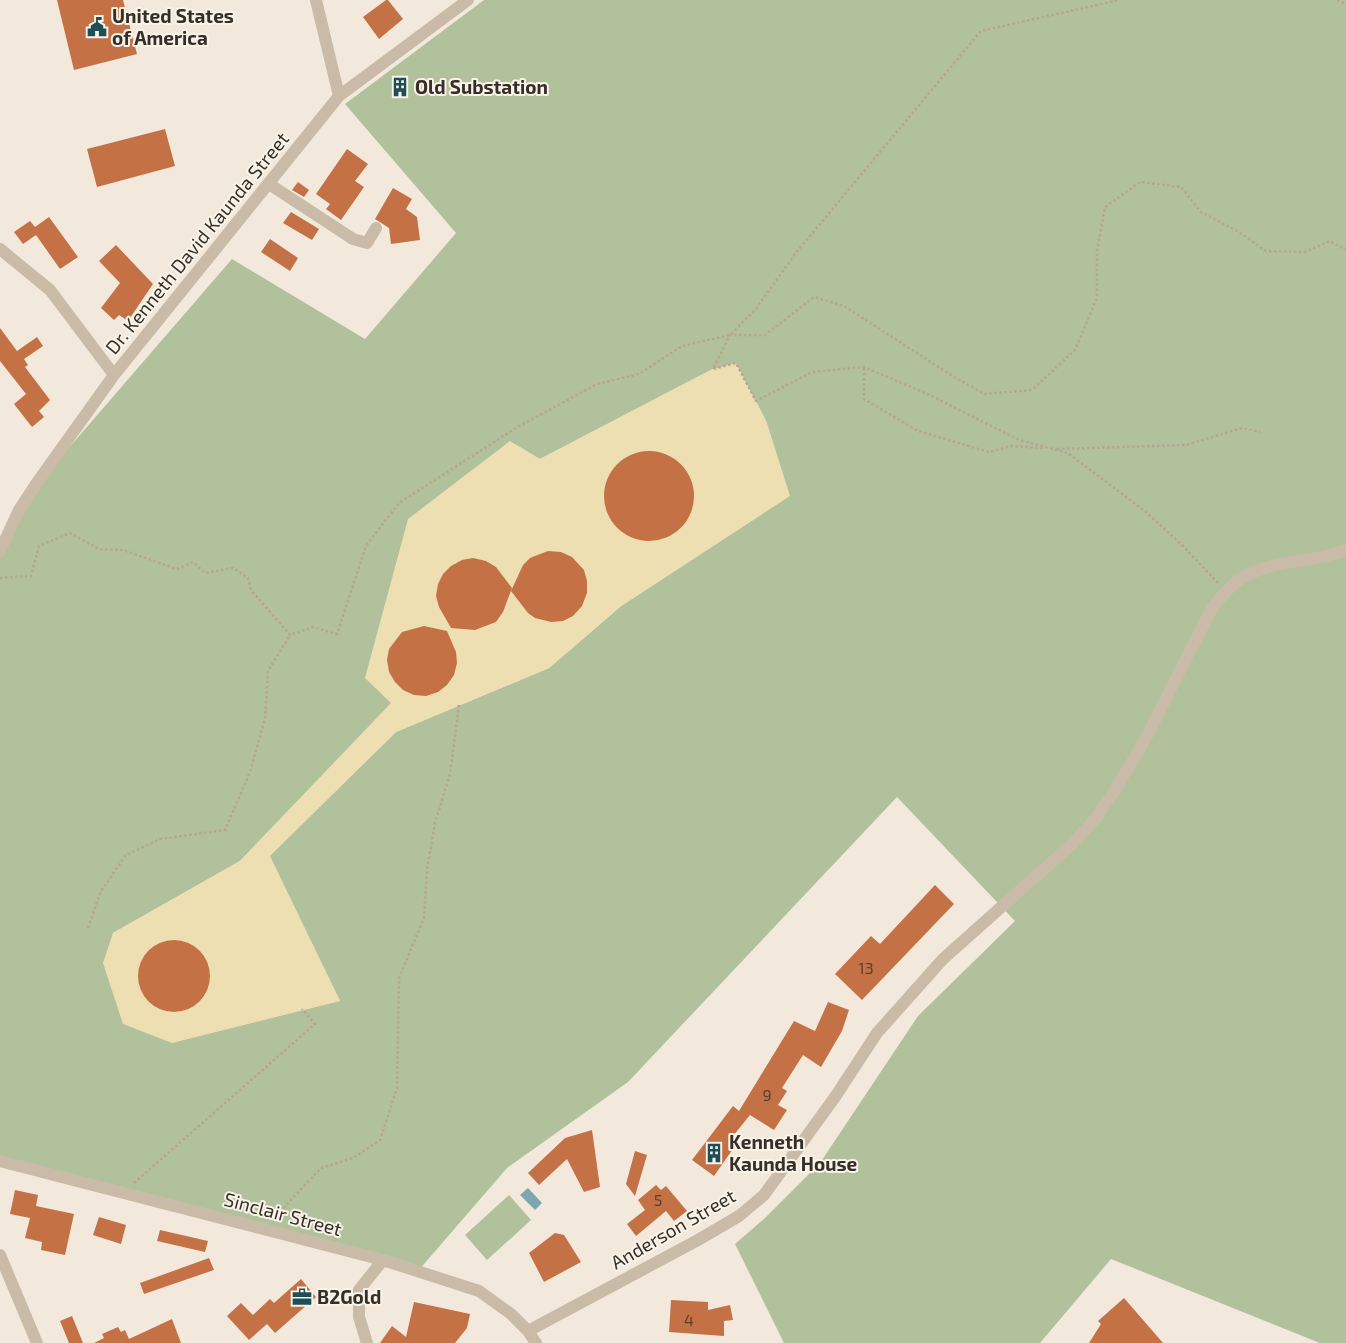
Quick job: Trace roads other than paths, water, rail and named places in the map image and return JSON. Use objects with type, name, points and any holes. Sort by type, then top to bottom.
[{"type":"street","points":[[316,0],[339,96]]},
{"type":"street","name":"Dr. Kenneth David Kaunda Street","points":[[0,551],[20,510],[36,484],[114,375],[339,96],[468,0]]},
{"type":"street","points":[[269,184],[353,239],[368,243],[376,228]]},
{"type":"street","points":[[0,249],[50,290],[114,375]]},
{"type":"street","name":"Anderson Street","points":[[528,1331],[698,1240],[739,1216],[764,1195],[835,1097],[877,1033],[943,959],[1066,850],[1096,818],[1124,776],[1212,608],[1226,591],[1242,578],[1262,569],[1346,550]]},
{"type":"street","name":"Sinclair Street","points":[[0,1161],[383,1260],[479,1290],[497,1302],[528,1331],[536,1343]]},
{"type":"street","points":[[0,1255],[36,1343]]},
{"type":"street","points":[[367,1343],[359,1317],[360,1290],[383,1260]]},
{"type":"water","points":[[528,1188],[542,1203],[535,1210],[520,1195]]},
{"type":"place","name":"United States of America","points":[[97,27]]},
{"type":"place","name":"Old Substation","points":[[400,87]]},
{"type":"place","name":"Kenneth Kaunda House","points":[[714,1153]]},
{"type":"place","name":"B2Gold","points":[[302,1297]]}]
